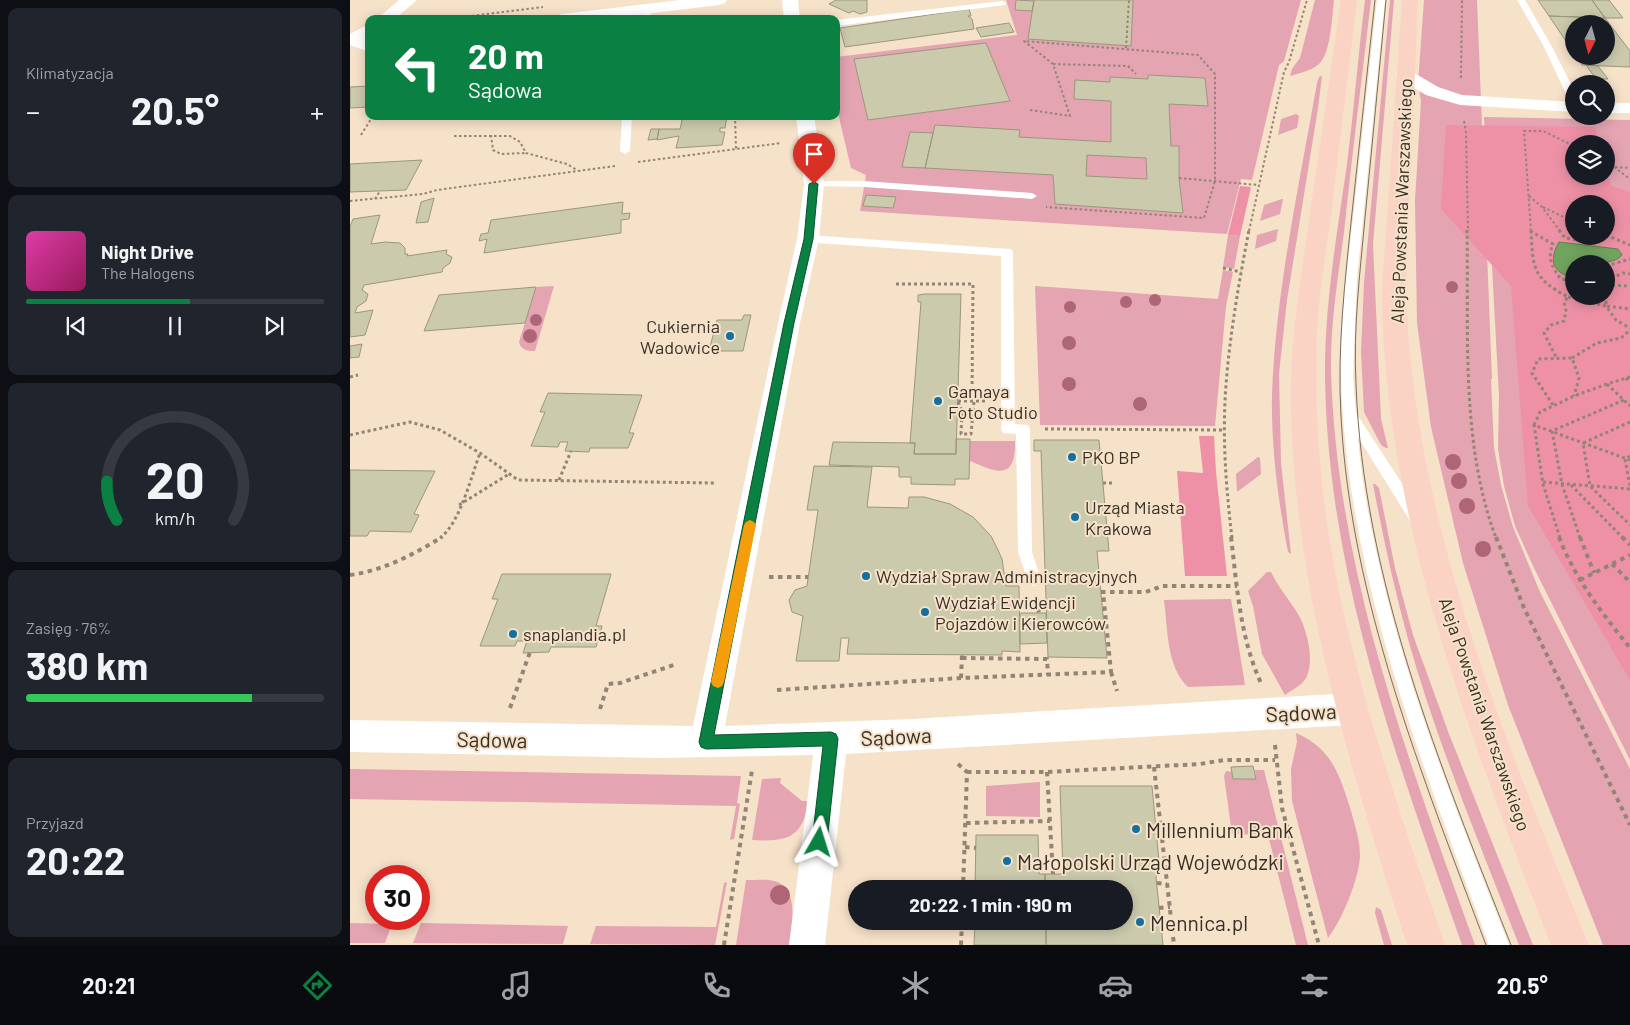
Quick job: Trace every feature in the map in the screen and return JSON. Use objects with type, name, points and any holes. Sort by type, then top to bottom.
[{"type":"main road","points":[[1349,0],[1309,288],[1302,379],[1306,472],[1316,548],[1333,634],[1352,709],[1384,817],[1426,945]]},
{"type":"main road","name":"Aleja Powstania Warszawskiego","points":[[1410,0],[1394,273],[1395,319],[1402,389],[1428,536],[1464,667],[1496,760],[1570,945]]},
{"type":"street","points":[[390,15],[409,0]]},
{"type":"street","points":[[630,15],[647,14],[719,0]]},
{"type":"street","points":[[790,0],[792,15]]},
{"type":"street","points":[[351,45],[365,33]]},
{"type":"street","points":[[351,45],[365,47]]},
{"type":"street","points":[[1405,75],[1432,92],[1460,100],[1565,106]]},
{"type":"street","points":[[1615,108],[1630,108]]},
{"type":"street","points":[[706,742],[789,323],[808,239],[814,184],[806,120]]},
{"type":"street","name":"Sądowa","points":[[350,736],[615,742],[831,739],[1352,709]]},
{"type":"street","points":[[807,945],[831,739]]},
{"type":"lane","points":[[1381,0],[1350,295],[1347,361],[1349,410],[1359,502],[1384,616],[1407,693],[1432,769],[1499,945]]},
{"type":"lane","points":[[1521,0],[1547,45],[1565,82]]},
{"type":"lane","points":[[840,23],[1002,3]]},
{"type":"lane","points":[[625,151],[627,120]]},
{"type":"lane","points":[[814,184],[864,184],[1032,196]]},
{"type":"lane","points":[[808,239],[1007,252],[1008,429],[1023,429],[1024,552],[1034,579]]},
{"type":"lane","points":[[1349,410],[1359,430],[1428,536]]},
{"type":"path","points":[[1126,48],[1129,0]]},
{"type":"path","points":[[1264,689],[1250,659],[1237,586],[1226,489],[1225,430],[1229,348],[1258,185],[1284,72],[1289,62],[1307,0]]},
{"type":"path","points":[[1462,0],[1460,100],[1466,132],[1470,394],[1472,430],[1479,476],[1493,530],[1524,608],[1630,825]]},
{"type":"path","points":[[481,15],[550,7]]},
{"type":"path","points":[[1030,110],[1070,116],[1053,64],[1024,41],[1198,55],[1215,74],[1215,181],[1204,218],[1044,206]]},
{"type":"path","points":[[1053,64],[1128,66],[1136,74]]},
{"type":"path","points":[[361,135],[371,120]]},
{"type":"path","points":[[735,120],[736,149]]},
{"type":"path","points":[[1565,142],[1544,131],[1534,129],[1524,131],[1533,264],[1538,276],[1550,288],[1565,295]]},
{"type":"path","points":[[491,135],[493,150],[502,154],[526,153],[566,164],[578,171]]},
{"type":"path","points":[[454,136],[510,136],[520,142],[526,153]]},
{"type":"path","points":[[637,162],[781,143]]},
{"type":"path","points":[[350,206],[352,201],[375,200],[620,165]]},
{"type":"path","points":[[1615,167],[1630,168]]},
{"type":"path","points":[[1615,168],[1630,179]]},
{"type":"path","points":[[1179,178],[1258,185]]},
{"type":"path","points":[[375,200],[380,191]]},
{"type":"path","points":[[1529,196],[1542,207],[1565,238]]},
{"type":"path","points":[[1542,207],[1565,218]]},
{"type":"path","points":[[1530,231],[1553,244],[1549,254],[1551,267],[1561,279],[1565,280]]},
{"type":"path","points":[[1615,239],[1630,245]]},
{"type":"path","points":[[1615,263],[1630,259]]},
{"type":"path","points":[[1223,268],[1242,272]]},
{"type":"path","points":[[1615,277],[1623,273],[1630,274]]},
{"type":"path","points":[[896,284],[973,284],[972,394]]},
{"type":"path","points":[[1615,285],[1630,286]]},
{"type":"path","points":[[1556,357],[1544,333],[1550,325],[1564,321],[1566,311],[1565,300]]},
{"type":"path","points":[[1602,305],[1630,309]]},
{"type":"path","points":[[1553,405],[1532,373],[1538,359],[1572,358],[1601,342],[1621,339],[1628,335],[1630,329],[1616,320],[1606,306]]},
{"type":"path","points":[[1572,358],[1579,378],[1574,396]]},
{"type":"path","points":[[350,377],[358,376]]},
{"type":"path","points":[[1630,382],[1628,378],[1607,384],[1553,405],[1540,412],[1534,424],[1543,482],[1563,544],[1580,580],[1604,617],[1630,648]]},
{"type":"path","points":[[1607,384],[1630,406]]},
{"type":"path","points":[[1552,431],[1624,400]]},
{"type":"path","points":[[958,401],[974,401],[971,434],[961,434],[962,411],[958,401]]},
{"type":"path","points":[[350,435],[410,422],[440,430],[480,453],[518,480],[716,483]]},
{"type":"path","points":[[1583,443],[1630,422]]},
{"type":"path","points":[[1534,424],[1630,460]]},
{"type":"path","points":[[1023,429],[1225,430]]},
{"type":"path","points":[[1552,431],[1562,484],[1571,514],[1594,572]]},
{"type":"path","points":[[1583,443],[1590,486],[1630,525]]},
{"type":"path","points":[[559,480],[571,451]]},
{"type":"path","points":[[350,575],[358,575],[394,562],[446,534],[480,453]]},
{"type":"path","points":[[1625,459],[1630,456]]},
{"type":"path","points":[[1543,482],[1630,487],[1625,459]]},
{"type":"path","points":[[459,505],[509,474]]},
{"type":"path","points":[[1103,482],[1114,483]]},
{"type":"path","points":[[1570,485],[1630,545]]},
{"type":"path","points":[[1580,580],[1630,555]]},
{"type":"path","points":[[1612,564],[1630,582]]},
{"type":"path","points":[[762,577],[808,577]]},
{"type":"path","points":[[777,690],[961,678],[1111,672],[1102,592],[1146,592],[1162,586],[1237,586]]},
{"type":"path","points":[[508,714],[530,652]]},
{"type":"path","points":[[961,678],[962,657],[1047,659],[1048,675]]},
{"type":"path","points":[[599,715],[608,684],[620,683],[674,665]]},
{"type":"path","points":[[1275,741],[1275,760],[1282,808],[1319,945]]},
{"type":"path","points":[[967,772],[1047,772],[1200,764],[1224,760],[1275,760]]},
{"type":"path","points":[[960,764],[967,772],[963,880]]},
{"type":"path","points":[[1154,767],[1158,826],[1174,945]]},
{"type":"path","points":[[1047,772],[1053,874]]},
{"type":"path","points":[[724,945],[750,783]]},
{"type":"path","points":[[966,823],[1050,822]]},
{"type":"path","points":[[965,847],[976,848]]},
{"type":"path","points":[[1157,883],[1167,884]]},
{"type":"path","points":[[1159,908],[1170,907]]},
{"type":"path","points":[[962,930],[962,945]]},
{"type":"shaded area","points":[[1006,0],[1301,0],[1284,61],[1279,65],[1252,180],[1241,179],[1227,234],[860,211],[866,175],[851,168],[840,120],[840,57],[1017,35]]},
{"type":"shaded area","points":[[1315,0],[1334,0],[1326,52],[1323,59],[1316,66],[1305,72],[1290,76],[1292,69],[1300,58]]},
{"type":"shaded area","points":[[1365,0],[1371,0],[1332,337],[1331,372],[1336,446],[1347,520],[1380,664],[1425,805],[1475,945],[1462,945],[1390,735],[1369,663],[1352,592],[1338,519],[1329,446],[1325,372],[1327,320]]},
{"type":"shaded area","points":[[1390,0],[1394,0],[1373,244],[1381,419],[1388,448],[1386,448],[1381,445],[1364,412],[1361,352],[1364,282]]},
{"type":"shaded area","points":[[1424,0],[1477,0],[1494,448],[1501,485],[1513,527],[1540,592],[1630,769],[1630,945],[1603,945],[1508,705],[1463,563],[1431,427],[1417,323],[1415,200],[1421,101],[1418,84]]},
{"type":"shaded area","points":[[1322,76],[1287,300],[1279,374],[1281,463],[1291,554],[1288,552],[1284,532],[1274,454],[1272,394],[1274,355],[1289,238],[1317,83],[1319,77]]},
{"type":"shaded area","points":[[1296,114],[1299,116],[1297,128],[1278,135],[1281,119]]},
{"type":"shaded area","points":[[1484,117],[1565,119],[1565,125],[1615,125],[1615,120],[1630,120],[1630,760],[1515,526],[1504,486],[1498,449],[1499,396]]},
{"type":"shaded area","points":[[1446,125],[1595,127],[1597,135],[1565,135],[1565,185],[1611,185],[1630,192],[1630,680],[1528,506],[1511,286],[1441,209]]},
{"type":"shaded area","points":[[1240,186],[1251,187],[1240,236],[1228,235]]},
{"type":"shaded area","points":[[1283,199],[1280,214],[1260,221],[1264,205]]},
{"type":"shaded area","points":[[1278,229],[1276,241],[1255,249],[1257,235]]},
{"type":"shaded area","points":[[1228,235],[1240,236],[1234,269],[1223,267]]},
{"type":"shaded area","points":[[1559,242],[1565,243],[1565,245],[1618,249],[1622,255],[1615,260],[1615,255],[1565,255],[1565,275],[1554,265],[1553,260]]},
{"type":"shaded area","points":[[1223,270],[1233,272],[1226,306],[1215,426],[1040,425],[1035,286],[1218,299]]},
{"type":"shaded area","points":[[554,286],[535,351],[525,350],[519,342],[536,287]]},
{"type":"shaded area","points":[[1199,436],[1214,436],[1227,576],[1185,576],[1177,471],[1203,473]]},
{"type":"shaded area","points":[[970,441],[1015,441],[1012,463],[1003,471],[970,461]]},
{"type":"shaded area","points":[[1258,457],[1260,458],[1261,474],[1237,492],[1236,474]]},
{"type":"shaded area","points":[[1373,484],[1379,488],[1395,568],[1413,635],[1449,734],[1533,945],[1519,945],[1432,716],[1403,620]]},
{"type":"shaded area","points":[[1267,572],[1271,572],[1298,614],[1309,645],[1310,663],[1306,678],[1285,695],[1262,654],[1253,606],[1248,591]]},
{"type":"shaded area","points":[[1231,599],[1245,685],[1188,687],[1176,669],[1172,658],[1164,600]]},
{"type":"shaded area","points":[[1296,733],[1318,747],[1333,764],[1347,798],[1359,844],[1360,856],[1357,876],[1339,921],[1328,938],[1292,801],[1291,769],[1297,742]]},
{"type":"shaded area","points":[[350,769],[741,776],[737,803],[740,804],[734,839],[730,840],[736,806],[350,799]]},
{"type":"shaded area","points":[[1255,770],[1264,770],[1308,945],[1296,945],[1268,835],[1232,834],[1224,776],[1226,771],[1232,772],[1233,779],[1256,779]]},
{"type":"shaded area","points":[[781,778],[780,783],[802,801],[809,801],[802,823],[791,835],[784,838],[752,840],[762,779]]},
{"type":"shaded area","points":[[1040,782],[1040,817],[986,816],[986,786]]},
{"type":"shaded area","points":[[746,880],[774,881],[788,891],[792,909],[792,928],[789,945],[736,945]]},
{"type":"shaded area","points":[[727,882],[715,945],[590,944],[596,926],[716,927],[724,883]]},
{"type":"shaded area","points":[[1376,907],[1381,910],[1392,945],[1384,945],[1375,913]]},
{"type":"shaded area","points":[[350,923],[365,923],[365,930],[390,930],[385,943],[350,943]]},
{"type":"shaded area","points":[[430,923],[568,926],[563,944],[413,943],[418,930],[430,930]]},
{"type":"building","points":[[836,0],[867,0],[867,12],[860,14],[853,11],[849,13],[829,4]]},
{"type":"building","points":[[1016,0],[1034,1],[1032,11],[1015,10]]},
{"type":"building","points":[[1034,0],[1133,0],[1131,46],[1028,39]]},
{"type":"building","points":[[1538,0],[1592,0],[1603,15],[1565,15],[1565,17],[1549,16]]},
{"type":"building","points":[[1592,0],[1609,0],[1623,18],[1615,18],[1615,15],[1603,15]]},
{"type":"building","points":[[969,9],[971,16],[968,16],[972,19],[974,29],[845,47],[840,28]]},
{"type":"building","points":[[1549,16],[1565,17],[1565,40]]},
{"type":"building","points":[[1009,23],[1014,32],[981,37],[976,28]]},
{"type":"building","points":[[1615,31],[1630,51],[1630,67],[1582,65],[1615,65]]},
{"type":"building","points":[[986,43],[1010,101],[868,120],[854,59]]},
{"type":"building","points":[[1586,65],[1598,66],[1605,75],[1593,75]]},
{"type":"building","points":[[1148,75],[1205,78],[1208,106],[1169,104],[1171,146],[1179,146],[1179,178],[1183,213],[1055,204],[1053,175],[925,168],[935,125],[1020,130],[1019,137],[1111,142],[1111,101],[1074,99],[1075,80],[1110,82],[1110,77],[1148,79]],"holes":[[[1087,155],[1146,158],[1147,179],[1086,176]]]},
{"type":"building","points":[[365,86],[365,107],[350,108],[350,87]]},
{"type":"building","points":[[682,120],[726,120],[725,128],[720,128],[720,132],[725,132],[722,145],[676,148],[679,136],[657,140],[659,129],[680,129]]},
{"type":"building","points":[[651,129],[659,129],[657,139],[648,140]]},
{"type":"building","points":[[910,132],[933,133],[925,168],[902,167]]},
{"type":"building","points":[[422,160],[406,190],[350,192],[350,164]]},
{"type":"building","points":[[866,195],[896,197],[893,208],[863,206]]},
{"type":"building","points":[[434,198],[428,222],[416,223],[421,202]]},
{"type":"building","points":[[623,202],[622,214],[630,213],[629,219],[621,220],[621,233],[484,253],[487,239],[479,241],[481,234],[488,233],[491,220]]},
{"type":"building","points":[[380,215],[371,244],[385,242],[400,243],[405,248],[407,256],[447,250],[446,254],[452,257],[450,263],[443,268],[442,272],[364,285],[362,290],[368,294],[366,301],[357,307],[355,313],[373,310],[365,335],[350,337],[350,227],[353,219]]},
{"type":"building","points":[[536,287],[525,323],[424,331],[439,295]]},
{"type":"building","points":[[961,294],[956,454],[914,454],[915,443],[910,443],[921,302],[918,302],[918,295]]},
{"type":"building","name":"Cukiernia Wadowice","points":[[744,315],[751,315],[743,351],[709,351],[717,320],[742,320]]},
{"type":"building","points":[[362,344],[359,357],[350,358],[350,346]]},
{"type":"building","points":[[548,393],[642,395],[629,433],[634,433],[628,448],[590,448],[589,452],[565,451],[568,442],[560,442],[558,447],[531,446],[545,412],[540,412]]},
{"type":"building","points":[[956,439],[970,439],[969,479],[955,479],[955,485],[911,484],[911,477],[899,477],[899,467],[829,465],[833,442],[915,443],[914,454],[956,454]]},
{"type":"building","name":"Urząd Miasta Krakowa","points":[[1034,440],[1099,440],[1109,551],[1097,551],[1107,658],[1048,657],[1041,451],[1034,451]]},
{"type":"building","points":[[814,466],[872,467],[867,507],[908,508],[909,497],[924,497],[950,504],[973,517],[991,536],[997,548],[1002,559],[1006,586],[1019,586],[1020,652],[1002,651],[1002,655],[847,654],[849,638],[841,638],[839,661],[796,661],[803,616],[792,612],[789,600],[795,590],[807,586],[818,510],[807,510]]},
{"type":"building","points":[[350,470],[435,471],[414,514],[419,515],[411,532],[370,531],[367,536],[350,536]]},
{"type":"building","points":[[502,574],[611,574],[596,626],[602,626],[596,647],[551,647],[549,652],[523,653],[527,641],[517,641],[515,646],[480,646],[498,599],[492,599]]},
{"type":"building","points":[[1020,613],[1046,613],[1047,643],[1020,644]]},
{"type":"building","points":[[1253,766],[1256,779],[1233,779],[1231,767]]},
{"type":"building","points":[[1060,786],[1152,786],[1160,872],[1156,877],[1163,945],[1046,945],[1046,930],[1133,930],[1133,880],[1045,880],[1045,874],[1063,874]]},
{"type":"building","name":"Małopolski Urząd Wojewódzki","points":[[976,835],[1038,835],[1039,874],[1045,874],[1045,880],[975,880]]},
{"type":"building","name":"Małopolski Urząd Wojewódzki","points":[[975,930],[1046,930],[1046,945],[974,945]]},
{"type":"tram line","points":[[1375,0],[1342,315],[1340,391],[1347,485],[1359,553],[1374,620],[1393,686],[1438,817],[1486,945]]},
{"type":"tram line","points":[[1386,0],[1356,322],[1355,363],[1362,457],[1373,529],[1389,600],[1410,670],[1458,809],[1511,945]]},
{"type":"slow traffic","points":[[718,682],[750,525]]},
{"type":"place","name":"Cukiernia Wadowice","points":[[730,336]]},
{"type":"place","name":"Gamaya Foto Studio","points":[[938,401]]},
{"type":"place","name":"PKO BP","points":[[1072,457]]},
{"type":"place","name":"Urząd Miasta Krakowa","points":[[1075,517]]},
{"type":"place","name":"Wydział Spraw Administracyjnych","points":[[866,576]]},
{"type":"place","name":"Wydział Ewidencji Pojazdów i Kierowców","points":[[925,612]]},
{"type":"place","name":"snaplandia.pl","points":[[513,634]]},
{"type":"place","name":"Millennium Bank","points":[[1136,829]]},
{"type":"place","name":"Małopolski Urząd Wojewódzki","points":[[1007,861]]},
{"type":"place","name":"Mennica.pl","points":[[1140,922]]},
{"type":"route","points":[[814,184],[808,239],[789,323],[706,742],[831,739],[819,842]]}]
